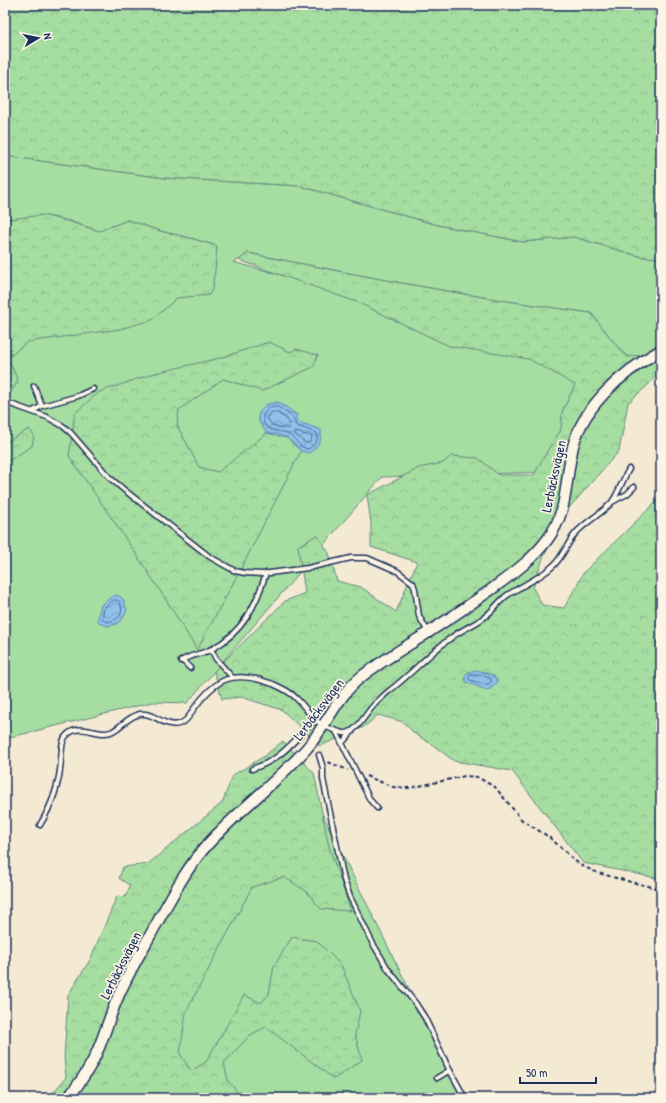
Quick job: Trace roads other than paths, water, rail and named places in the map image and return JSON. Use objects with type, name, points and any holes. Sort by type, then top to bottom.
[{"type":"street","name":"Lerbäcksvägen","points":[[68,1098],[84,1077],[97,1052],[128,976],[168,903],[196,860],[220,831],[299,756],[313,740],[319,723],[354,683],[385,660],[428,633],[511,575],[546,541],[556,525],[563,508],[567,491],[572,449],[587,415],[601,398],[622,378],[661,350]]},
{"type":"lane","points":[[34,386],[42,406]]},
{"type":"lane","points":[[33,411],[42,406],[78,396],[93,389]]},
{"type":"lane","points":[[5,402],[53,419],[68,429],[110,478],[135,500],[210,557],[235,571],[245,573],[266,573],[308,568],[351,558],[367,558],[397,571],[413,583],[420,616],[428,633]]},
{"type":"lane","points":[[611,503],[629,469]]},
{"type":"lane","points":[[342,744],[375,704],[436,650],[454,635],[480,621],[507,596],[553,566],[581,528],[611,503],[627,494],[634,487]]},
{"type":"lane","points":[[190,668],[181,660],[188,656],[211,649],[227,640],[241,627],[254,604],[266,573]]},
{"type":"lane","points":[[211,649],[216,659],[232,677]]},
{"type":"lane","points":[[40,825],[52,802],[58,782],[64,739],[66,735],[73,731],[80,730],[110,733],[130,718],[140,714],[150,715],[170,724],[179,724],[188,718],[203,696],[211,688],[232,677],[254,678],[280,687],[298,699],[319,723],[336,731],[346,733],[353,730]]},
{"type":"lane","points":[[252,769],[268,762],[286,751],[319,723]]},
{"type":"lane","points":[[336,731],[370,800],[376,808]]},
{"type":"lane","points":[[319,755],[323,768],[323,779],[344,880],[350,897],[372,942],[388,969],[416,1004],[425,1018],[465,1098]]},
{"type":"lane","points":[[437,1078],[450,1070]]},
{"type":"water","points":[[279,402],[297,415],[296,418],[299,422],[321,430],[321,438],[319,443],[309,453],[301,451],[287,438],[267,433],[259,422],[258,414],[267,404]]},
{"type":"water","points":[[117,595],[123,599],[127,610],[124,617],[117,624],[107,626],[98,622],[101,605]]},
{"type":"water","points":[[477,670],[493,675],[497,680],[497,683],[490,689],[486,690],[466,682],[465,676],[467,673]]}]
